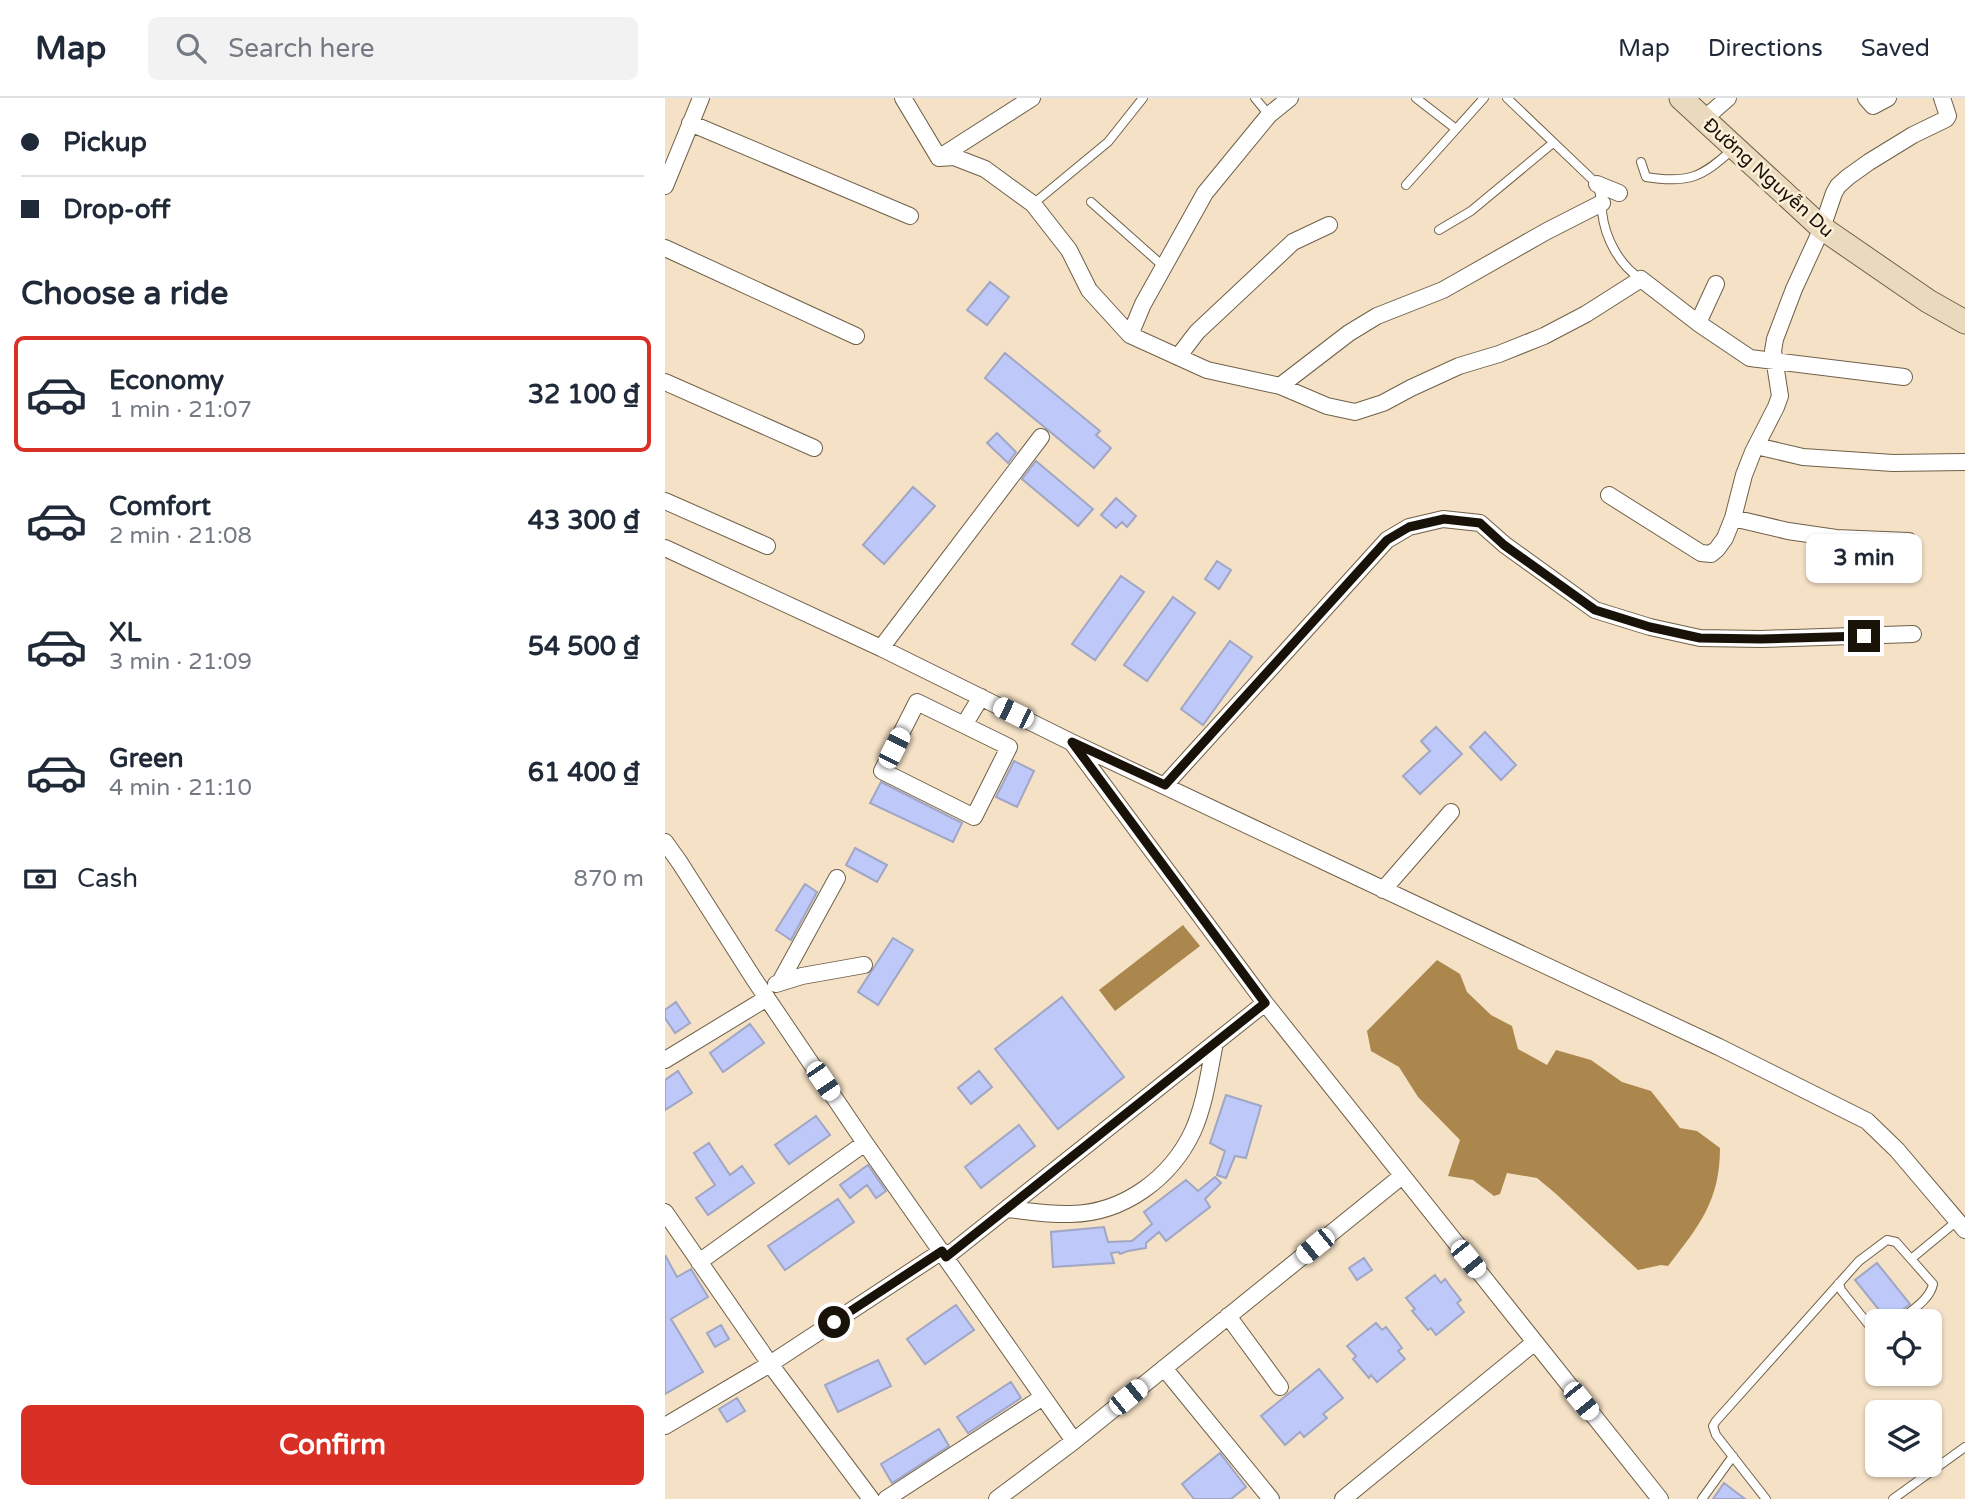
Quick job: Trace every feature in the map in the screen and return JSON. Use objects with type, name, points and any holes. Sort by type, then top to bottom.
[{"type":"main road","name":"Đường Nguyễn Du","points":[[1681,98],[1822,229],[1928,301],[1965,322]]},
{"type":"street","points":[[666,184],[701,98]]},
{"type":"street","points":[[903,98],[939,158]]},
{"type":"street","points":[[939,158],[1032,98]]},
{"type":"street","points":[[1130,335],[1163,266],[1205,193],[1269,115],[1290,98]]},
{"type":"street","points":[[1704,119],[1728,98]]},
{"type":"street","points":[[1865,98],[1873,106],[1888,98]]},
{"type":"street","points":[[1609,495],[1701,553],[1711,554],[1717,549],[1725,538],[1733,517],[1744,475],[1780,396],[1773,351],[1775,339],[1794,289],[1822,229],[1834,193],[1848,177],[1913,135],[1946,119],[1948,112],[1942,98]]},
{"type":"street","points":[[690,123],[910,216]]},
{"type":"street","points":[[939,158],[954,157],[985,169],[1033,204],[1069,250],[1089,290],[1130,335],[1207,370],[1280,386],[1327,406],[1355,412],[1383,403],[1459,366],[1544,336],[1586,314],[1641,279],[1698,323],[1750,358],[1904,377]]},
{"type":"street","points":[[1597,184],[1619,193]]},
{"type":"street","points":[[1280,386],[1349,333],[1377,316],[1443,290],[1602,203]]},
{"type":"street","points":[[1178,357],[1197,332],[1293,243],[1329,225]]},
{"type":"street","points":[[665,248],[856,336]]},
{"type":"street","points":[[1698,323],[1716,284]]},
{"type":"street","points":[[665,382],[814,448]]},
{"type":"street","points":[[881,648],[1041,437]]},
{"type":"street","points":[[1756,446],[1803,457],[1893,463],[1964,462]]},
{"type":"street","points":[[665,501],[767,546]]},
{"type":"street","points":[[1733,517],[1836,538],[1909,541]]},
{"type":"street","points":[[1165,785],[1387,540],[1409,527],[1444,519],[1480,523],[1504,545],[1595,610],[1650,627],[1700,638],[1761,639],[1913,634]]},
{"type":"street","points":[[665,548],[1719,1046],[1867,1121],[1897,1150],[1961,1225]]},
{"type":"street","points":[[964,725],[981,697]]},
{"type":"street","points":[[917,702],[964,725],[1009,747],[974,817],[882,771],[917,702]]},
{"type":"street","points":[[1072,742],[1265,1003],[1660,1499]]},
{"type":"street","points":[[1384,890],[1451,812]]},
{"type":"street","points":[[665,842],[865,1143],[1074,1441]]},
{"type":"street","points":[[780,982],[837,878]]},
{"type":"street","points":[[665,1060],[780,982],[864,965]]},
{"type":"street","points":[[665,1426],[770,1364],[944,1254],[1007,1209],[1265,1003]]},
{"type":"street","points":[[1007,1209],[1042,1213],[1086,1213],[1126,1199],[1157,1181],[1168,1170],[1194,1129],[1206,1090],[1215,1043]]},
{"type":"street","points":[[699,1262],[865,1143]]},
{"type":"street","points":[[997,1499],[1074,1441],[1402,1176]]},
{"type":"street","points":[[665,1212],[770,1364],[871,1499]]},
{"type":"street","points":[[1228,1316],[1280,1387]]},
{"type":"street","points":[[1343,1499],[1535,1342]]},
{"type":"street","points":[[1164,1368],[1271,1499]]},
{"type":"street","points":[[886,1499],[1043,1397]]},
{"type":"lane","points":[[1033,204],[1108,142],[1143,98]]},
{"type":"lane","points":[[1255,98],[1269,115]]},
{"type":"lane","points":[[1416,98],[1456,129]]},
{"type":"lane","points":[[1406,185],[1484,98]]},
{"type":"lane","points":[[1507,98],[1597,184],[1602,196],[1604,224],[1618,257],[1629,271],[1641,279]]},
{"type":"lane","points":[[1439,230],[1472,211],[1553,143]]},
{"type":"lane","points":[[1641,162],[1646,177],[1683,180],[1708,170],[1735,147]]},
{"type":"lane","points":[[1091,202],[1163,266]]},
{"type":"lane","points":[[1911,1259],[1961,1225]]},
{"type":"lane","points":[[1766,1499],[1716,1435],[1713,1426],[1716,1421],[1859,1261],[1887,1240],[1896,1242],[1933,1284],[1928,1295],[1912,1309]]},
{"type":"lane","points":[[1839,1283],[1841,1290],[1865,1319]]},
{"type":"lane","points":[[1893,1499],[1965,1447]]},
{"type":"lane","points":[[1702,1499],[1733,1456]]},
{"type":"shaded area","points":[[1183,925],[1200,946],[1115,1011],[1099,990]]},
{"type":"shaded area","points":[[1437,960],[1460,974],[1467,992],[1491,1015],[1512,1026],[1518,1049],[1547,1065],[1556,1050],[1591,1060],[1622,1082],[1651,1091],[1680,1128],[1697,1131],[1720,1148],[1716,1183],[1706,1212],[1668,1266],[1638,1270],[1537,1178],[1507,1173],[1500,1194],[1494,1196],[1473,1180],[1448,1176],[1460,1140],[1418,1097],[1399,1067],[1371,1051],[1367,1031]]},
{"type":"building","points":[[990,282],[1009,297],[987,325],[967,310]]},
{"type":"building","points":[[1005,353],[1100,431],[1096,435],[1111,448],[1094,468],[985,378]]},
{"type":"building","points":[[997,433],[1016,452],[1008,463],[987,443]]},
{"type":"building","points":[[1036,461],[1093,509],[1078,526],[1022,479]]},
{"type":"building","points":[[913,487],[935,506],[884,564],[863,545]]},
{"type":"building","points":[[1116,498],[1136,516],[1127,527],[1122,522],[1116,528],[1101,515]]},
{"type":"building","points":[[1217,561],[1231,570],[1219,589],[1205,579]]},
{"type":"building","points":[[1121,576],[1144,592],[1095,660],[1072,644]]},
{"type":"building","points":[[1173,597],[1195,613],[1147,681],[1124,665]]},
{"type":"building","points":[[1230,641],[1252,657],[1203,725],[1181,709]]},
{"type":"building","points":[[1436,727],[1462,754],[1420,794],[1403,776],[1430,751],[1421,741]]},
{"type":"building","points":[[1485,732],[1516,765],[1501,780],[1470,747]]},
{"type":"building","points":[[1014,761],[1034,771],[1017,807],[996,797]]},
{"type":"building","points":[[881,782],[962,823],[953,842],[870,803]]},
{"type":"building","points":[[855,848],[887,865],[877,882],[846,865]]},
{"type":"building","points":[[805,884],[817,892],[791,940],[776,930]]},
{"type":"building","points":[[893,938],[913,950],[878,1005],[858,992]]},
{"type":"building","points":[[1062,997],[1124,1077],[1058,1129],[995,1049]]},
{"type":"building","points":[[676,1002],[690,1023],[675,1033],[665,1018],[665,1010]]},
{"type":"building","points":[[750,1024],[764,1043],[723,1072],[710,1053]]},
{"type":"building","points":[[678,1071],[692,1093],[665,1110],[665,1080]]},
{"type":"building","points":[[979,1071],[992,1087],[971,1104],[958,1088]]},
{"type":"building","points":[[1226,1095],[1261,1106],[1246,1158],[1235,1156],[1226,1178],[1217,1175],[1225,1151],[1210,1143]]},
{"type":"building","points":[[816,1116],[830,1135],[789,1164],[775,1145]]},
{"type":"building","points":[[1019,1125],[1035,1146],[981,1188],[965,1167]]},
{"type":"building","points":[[709,1143],[730,1175],[742,1166],[754,1183],[708,1215],[696,1198],[715,1185],[694,1153]]},
{"type":"building","points":[[868,1165],[886,1191],[876,1198],[867,1185],[850,1198],[840,1185]]},
{"type":"building","points":[[1215,1177],[1221,1183],[1205,1199],[1210,1207],[1166,1241],[1159,1232],[1146,1243],[1146,1248],[1120,1254],[1111,1253],[1114,1263],[1053,1267],[1051,1232],[1104,1227],[1108,1242],[1132,1241],[1152,1224],[1144,1212],[1186,1180],[1198,1191]]},
{"type":"building","points":[[838,1199],[854,1222],[785,1270],[768,1246]]},
{"type":"building","points":[[665,1255],[677,1277],[691,1269],[708,1297],[671,1319],[703,1372],[665,1394]]},
{"type":"building","points":[[1364,1258],[1372,1270],[1357,1280],[1349,1268]]},
{"type":"building","points":[[1877,1263],[1910,1304],[1904,1309],[1878,1309],[1855,1280]]},
{"type":"building","points":[[1435,1275],[1441,1283],[1445,1279],[1461,1300],[1457,1303],[1464,1312],[1436,1335],[1431,1328],[1428,1330],[1412,1311],[1415,1309],[1406,1298]]},
{"type":"building","points":[[956,1305],[974,1330],[925,1364],[907,1339]]},
{"type":"building","points":[[1376,1323],[1382,1330],[1386,1327],[1402,1348],[1398,1351],[1405,1359],[1377,1382],[1371,1375],[1369,1378],[1353,1359],[1356,1356],[1347,1346]]},
{"type":"building","points":[[721,1325],[729,1339],[715,1347],[707,1333]]},
{"type":"building","points":[[878,1360],[891,1386],[838,1412],[825,1385]]},
{"type":"building","points":[[1319,1369],[1343,1398],[1323,1414],[1327,1418],[1304,1437],[1300,1432],[1285,1445],[1261,1416]]},
{"type":"building","points":[[1011,1382],[1021,1398],[968,1433],[957,1417]]},
{"type":"building","points":[[737,1398],[745,1411],[727,1422],[719,1409]]},
{"type":"building","points":[[939,1429],[949,1446],[892,1483],[881,1464]]},
{"type":"building","points":[[1220,1453],[1246,1487],[1231,1499],[1194,1499],[1182,1484]]},
{"type":"building","points":[[1724,1483],[1745,1499],[1713,1499]]},
{"type":"route","points":[[834,1322],[942,1251],[946,1257],[1265,1003],[1072,742],[1165,785],[1387,540],[1409,527],[1444,519],[1480,523],[1504,545],[1595,610],[1650,627],[1700,638],[1864,636]]}]
